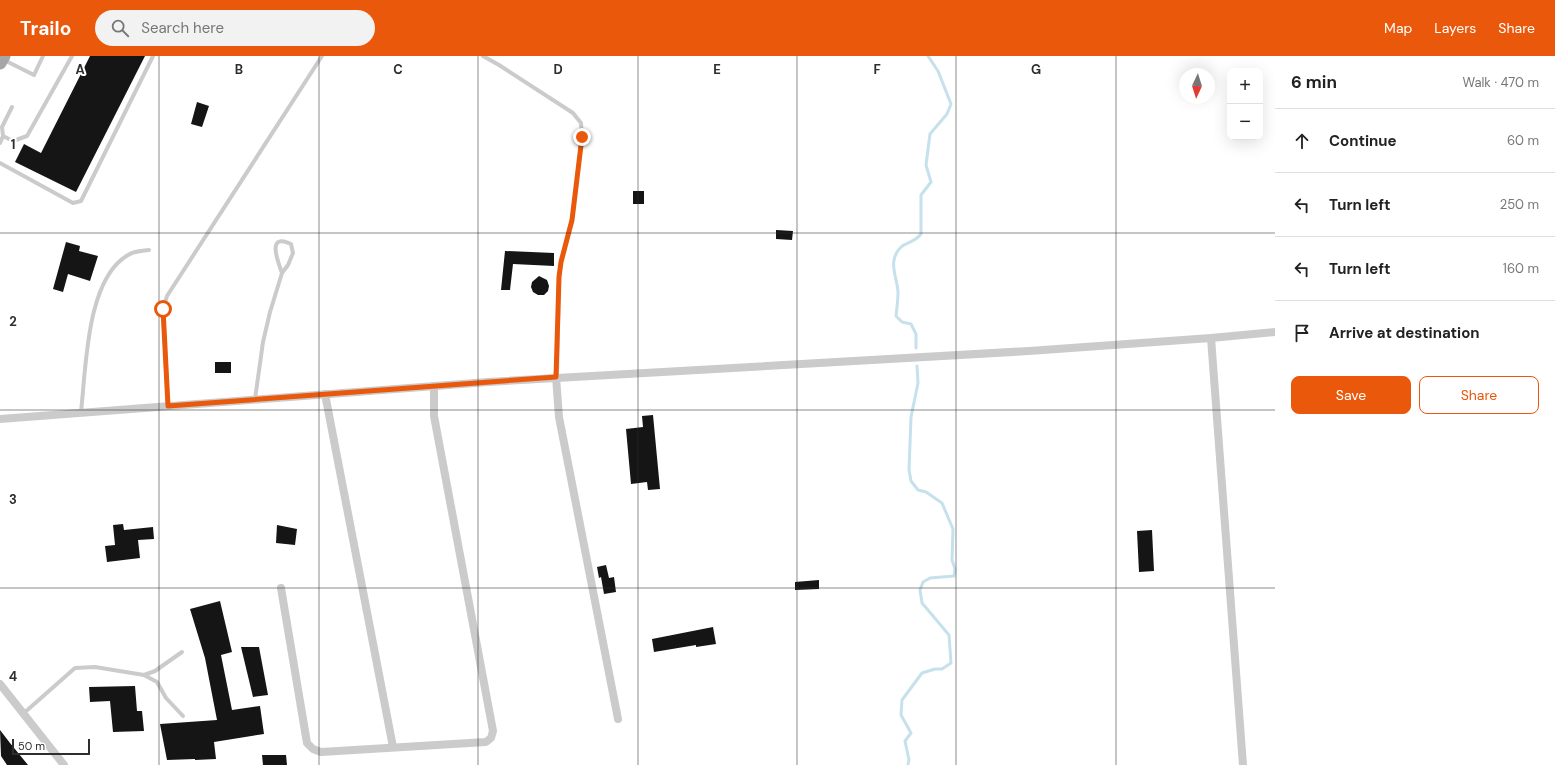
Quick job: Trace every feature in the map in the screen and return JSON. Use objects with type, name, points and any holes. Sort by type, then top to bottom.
[{"type":"street","points":[[0,419],[556,377],[668,373],[1021,352],[1275,332]]},
{"type":"street","points":[[1211,338],[1243,765]]},
{"type":"street","points":[[556,377],[559,417],[618,719]]},
{"type":"street","points":[[281,588],[307,743],[313,749],[321,752],[486,742],[491,738],[493,731],[434,416],[434,386]]},
{"type":"street","points":[[325,394],[393,747]]},
{"type":"street","points":[[0,684],[64,765]]},
{"type":"lane","points":[[2,59],[34,74],[43,56]]},
{"type":"lane","points":[[3,136],[13,141],[27,136],[72,56]]},
{"type":"lane","points":[[0,163],[73,202],[80,201],[153,56]]},
{"type":"lane","points":[[168,406],[163,309],[167,296],[322,56]]},
{"type":"lane","points":[[482,56],[499,65],[573,113],[581,123],[582,137],[572,220],[561,262],[559,277],[556,377]]},
{"type":"lane","points":[[0,143],[3,136],[2,127],[12,107]]},
{"type":"lane","points":[[255,399],[263,342],[270,312],[282,273],[288,265],[293,253],[291,244],[284,241],[279,242],[275,247],[275,255],[282,273]]},
{"type":"lane","points":[[81,412],[91,317],[97,296],[112,269],[128,255],[149,250]]},
{"type":"lane","points":[[144,675],[155,671],[182,652]]},
{"type":"lane","points":[[24,713],[75,668],[95,667],[144,675],[156,682],[166,698],[183,716]]},
{"type":"building","points":[[90,56],[145,56],[76,192],[15,162],[24,144],[41,153]]},
{"type":"building","points":[[197,102],[209,106],[202,127],[191,124]]},
{"type":"building","points":[[633,191],[644,191],[644,204],[633,204]]},
{"type":"building","points":[[776,230],[793,231],[792,240],[776,239]]},
{"type":"building","points":[[66,242],[80,246],[79,251],[98,256],[90,281],[68,274],[63,292],[53,289]]},
{"type":"building","points":[[505,251],[554,253],[554,266],[513,264],[510,290],[501,290]]},
{"type":"building","points":[[539,276],[547,280],[549,286],[548,291],[544,295],[538,295],[533,292],[531,287],[532,282]]},
{"type":"building","points":[[215,362],[231,362],[231,373],[215,373]]},
{"type":"building","points":[[653,415],[660,489],[648,490],[647,482],[631,484],[626,429],[643,427],[642,416]]},
{"type":"building","points":[[123,524],[124,530],[153,527],[154,539],[138,540],[140,558],[107,562],[105,546],[115,545],[113,525]]},
{"type":"building","points":[[277,525],[297,529],[295,545],[276,543]]},
{"type":"building","points":[[1152,530],[1154,571],[1139,572],[1137,531]]},
{"type":"building","points":[[606,565],[609,578],[614,577],[616,592],[604,594],[601,577],[599,578],[597,567]]},
{"type":"building","points":[[819,580],[819,589],[795,590],[795,582]]},
{"type":"building","points":[[220,601],[232,652],[221,655],[232,710],[260,706],[264,734],[214,742],[216,759],[167,760],[160,724],[217,720],[205,658],[190,609]]},
{"type":"building","points":[[713,627],[716,644],[696,647],[696,645],[654,652],[652,639]]},
{"type":"building","points":[[241,647],[259,647],[268,695],[253,697]]},
{"type":"building","points":[[135,686],[137,711],[142,711],[144,731],[113,732],[110,701],[90,702],[89,687]]},
{"type":"building","points":[[0,730],[28,765],[7,765],[1,756]]},
{"type":"building","points":[[262,755],[286,755],[287,765],[263,765]]},
{"type":"waterway","points":[[916,348],[916,334],[911,324],[902,322],[896,316],[898,292],[894,269],[894,258],[901,247],[916,239],[921,234],[921,195],[931,182],[926,165],[930,134],[947,114],[951,104],[938,71],[928,56]]},
{"type":"waterway","points":[[908,765],[909,760],[905,741],[911,733],[901,715],[902,700],[922,673],[935,669],[942,669],[951,663],[949,635],[922,603],[920,590],[923,582],[930,578],[954,576],[955,569],[952,560],[953,529],[942,503],[926,492],[918,490],[911,481],[909,470],[911,417],[918,383],[917,366]]},
{"type":"route","points":[[163,309],[168,406],[556,377],[559,277],[561,262],[572,220],[582,137]]}]
